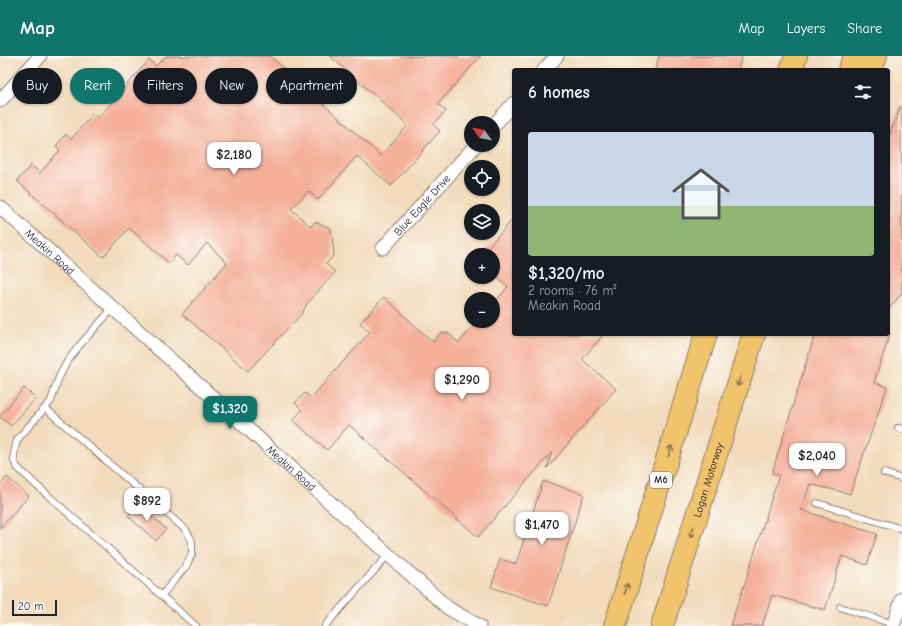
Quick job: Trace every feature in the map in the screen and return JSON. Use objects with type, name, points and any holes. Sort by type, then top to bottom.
[{"type":"highway","points":[[792,68],[796,56]]},
{"type":"highway","points":[[850,68],[855,56]]},
{"type":"highway","points":[[871,68],[876,56]]},
{"type":"highway","name":"M6","points":[[615,626],[705,336]]},
{"type":"highway","name":"Logan Motorway","points":[[662,626],[754,337]]},
{"type":"street","points":[[0,101],[40,56]]},
{"type":"street","points":[[546,68],[557,56]]},
{"type":"street","points":[[500,118],[512,105]]},
{"type":"street","name":"Blue Eagle Drive","points":[[383,248],[470,152]]},
{"type":"street","name":"Meakin Road","points":[[0,207],[448,608],[479,626]]},
{"type":"street","points":[[893,625],[902,599]]},
{"type":"lane","points":[[113,308],[78,347],[67,362],[59,377],[51,401],[17,440],[14,461],[17,467],[35,484],[196,626]]},
{"type":"lane","points":[[45,408],[186,530],[192,541],[192,554],[186,566],[162,596]]},
{"type":"lane","points":[[884,473],[902,479]]},
{"type":"lane","points":[[818,503],[902,529]]},
{"type":"lane","points":[[325,626],[388,554]]},
{"type":"lane","points":[[840,607],[893,625]]},
{"type":"building","points":[[166,56],[270,56],[283,68],[266,68],[266,104],[323,104],[381,156],[408,125],[357,80],[357,68],[344,68],[330,56],[481,56],[438,104],[446,111],[433,125],[440,131],[391,186],[357,156],[318,200],[308,191],[291,209],[311,227],[315,222],[331,228],[334,255],[326,264],[335,272],[307,304],[301,315],[248,371],[182,314],[227,263],[207,243],[188,265],[176,255],[169,263],[129,228],[103,257],[17,181],[31,165],[40,173],[60,150],[56,146],[66,134],[71,139],[93,114],[98,118],[110,104],[125,104],[125,87],[133,78],[133,104],[197,104],[197,68],[142,68],[149,60],[156,66]]},
{"type":"building","points":[[659,56],[742,56],[739,68],[656,68]]},
{"type":"building","points":[[901,105],[902,293],[890,308],[890,134]]},
{"type":"building","points":[[512,220],[512,336],[602,336],[582,359],[616,389],[547,468],[552,452],[478,537],[349,425],[327,450],[293,420],[302,410],[295,403],[305,393],[311,398],[370,332],[360,323],[384,297],[433,342],[441,333],[448,333],[459,343],[472,328],[500,328],[500,296],[508,287],[500,280],[500,248],[487,248],[494,240],[500,240],[500,234]]},
{"type":"building","points":[[814,336],[889,336],[874,382],[887,387],[850,494],[810,484],[801,510],[877,534],[867,565],[842,556],[825,610],[772,595],[762,626],[730,626],[779,475],[772,473]]},
{"type":"building","points":[[24,388],[36,398],[11,426],[0,416]]},
{"type":"building","points":[[7,477],[29,496],[0,528],[0,485]]},
{"type":"building","points":[[543,481],[584,494],[548,606],[491,587],[500,559],[516,564]]},
{"type":"building","points":[[138,504],[166,529],[156,541],[128,516]]}]
